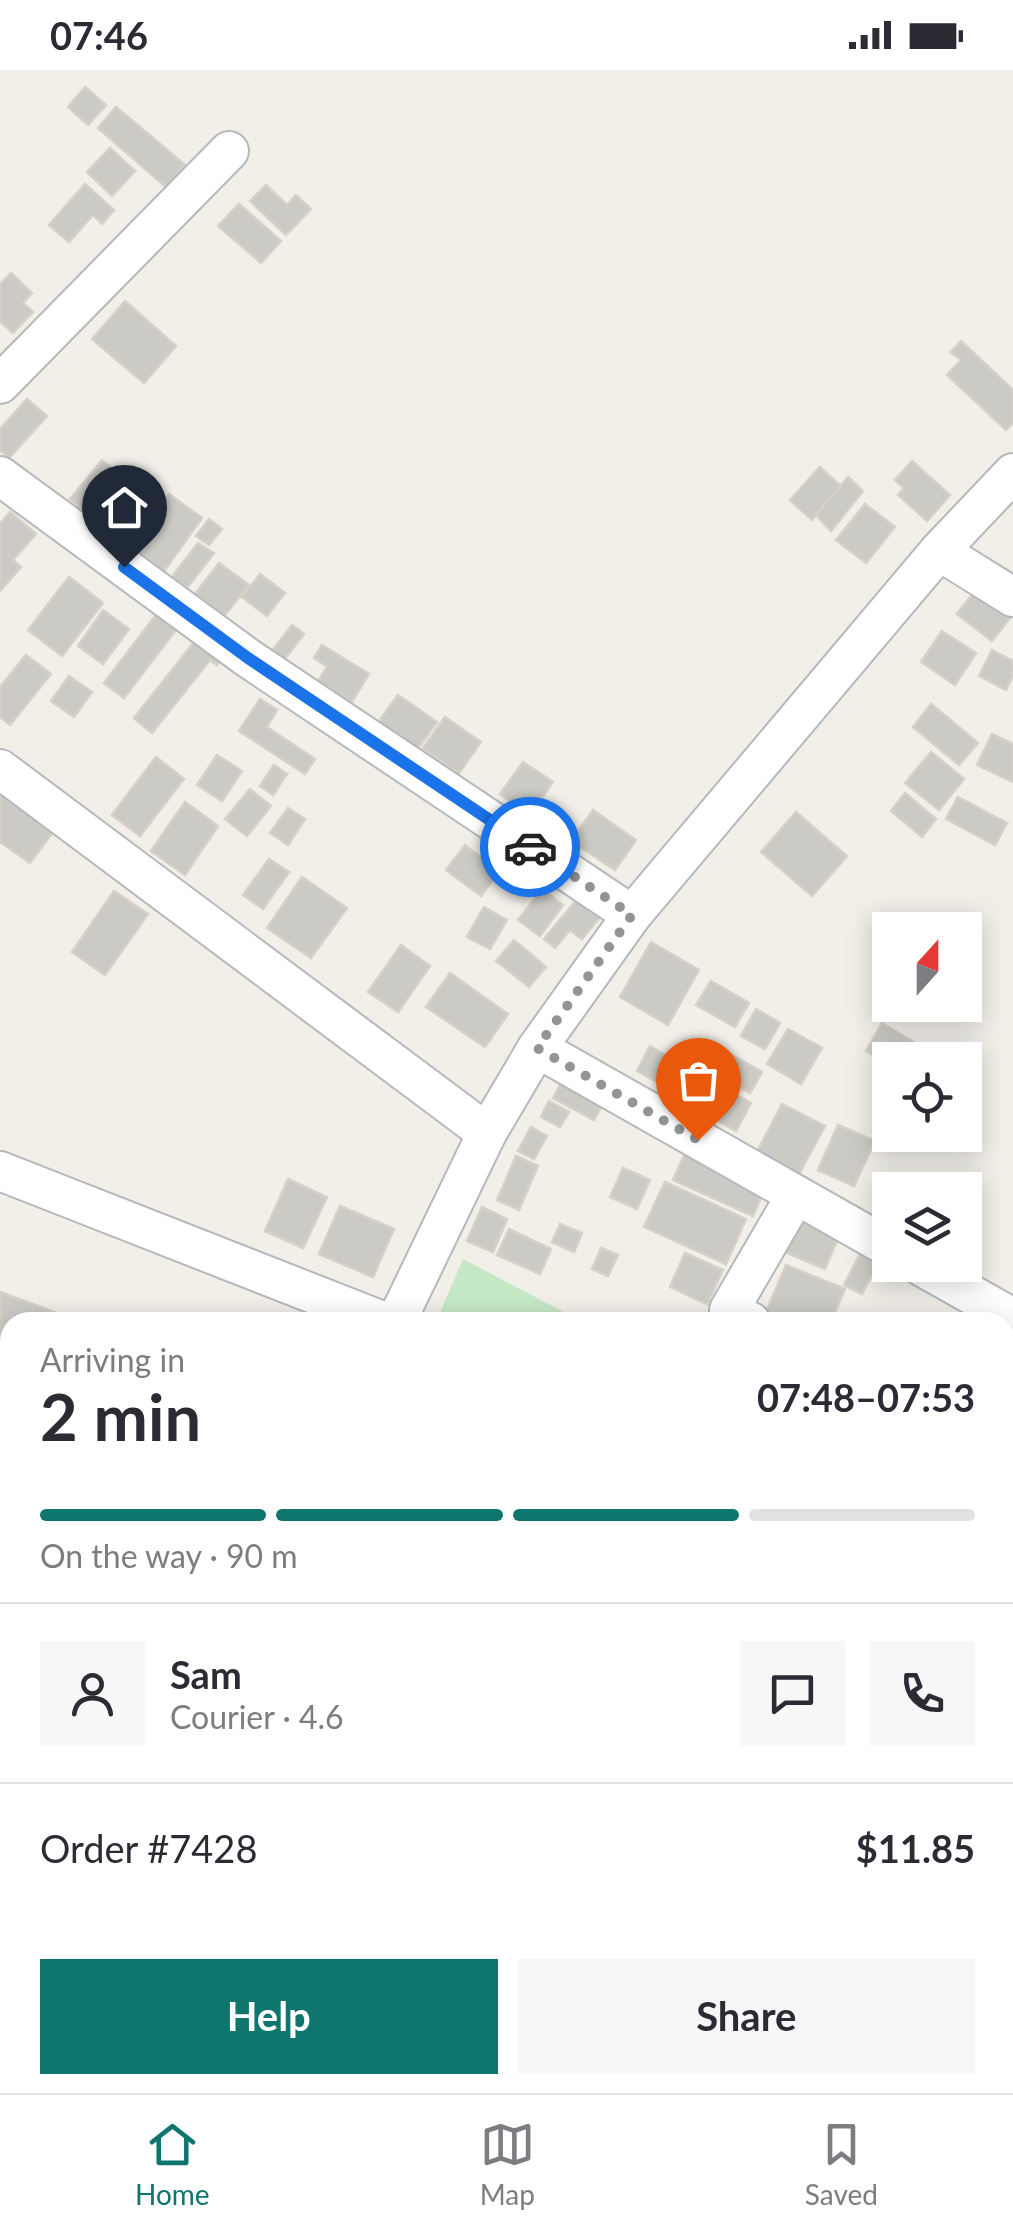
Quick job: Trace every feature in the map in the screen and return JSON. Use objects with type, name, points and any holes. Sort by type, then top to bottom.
[{"type":"street","points":[[0,384],[229,151]]},
{"type":"street","points":[[401,1312],[487,1133],[537,1048],[632,915],[939,551],[1013,473]]},
{"type":"street","points":[[0,476],[248,658],[632,915]]},
{"type":"street","points":[[939,551],[1013,597]]},
{"type":"street","points":[[0,768],[487,1133]]},
{"type":"street","points":[[537,1048],[872,1238]]},
{"type":"street","points":[[0,1171],[360,1312]]},
{"type":"street","points":[[733,1312],[729,1310],[796,1195]]},
{"type":"street","points":[[950,1282],[1002,1312]]},
{"type":"green space","points":[[463,1259],[564,1312],[440,1312]]},
{"type":"building","points":[[85,87],[106,105],[88,125],[68,107]]},
{"type":"building","points":[[116,107],[185,165],[166,187],[98,128]]},
{"type":"building","points":[[110,148],[135,171],[112,196],[87,172]]},
{"type":"building","points":[[85,184],[114,210],[102,224],[93,215],[69,242],[49,225]]},
{"type":"building","points":[[266,185],[287,205],[296,195],[311,209],[286,235],[250,201]]},
{"type":"building","points":[[239,204],[281,241],[261,263],[218,226]]},
{"type":"building","points":[[11,273],[32,293],[23,303],[33,312],[13,333],[0,321],[0,284]]},
{"type":"building","points":[[125,301],[176,346],[144,383],[92,339]]},
{"type":"building","points":[[961,341],[1013,390],[1013,423],[1006,430],[947,375],[961,360],[951,352]]},
{"type":"building","points":[[27,399],[47,416],[9,458],[0,450],[0,429]]},
{"type":"building","points":[[102,460],[122,477],[90,516],[70,499]]},
{"type":"building","points":[[912,461],[950,495],[927,521],[898,495],[904,488],[895,480]]},
{"type":"building","points":[[820,467],[841,486],[812,520],[790,500]]},
{"type":"building","points":[[848,477],[863,491],[831,531],[816,515]]},
{"type":"building","points":[[169,494],[202,518],[164,571],[131,547]]},
{"type":"building","points":[[865,504],[895,527],[866,563],[836,540]]},
{"type":"building","points":[[10,512],[36,534],[13,560],[21,567],[0,591],[0,524]]},
{"type":"building","points":[[209,519],[222,529],[209,545],[196,536]]},
{"type":"building","points":[[198,543],[214,553],[187,588],[172,577]]},
{"type":"building","points":[[219,563],[249,585],[224,616],[195,594]]},
{"type":"building","points":[[260,574],[285,593],[267,616],[242,597]]},
{"type":"building","points":[[69,577],[103,603],[62,656],[28,630]]},
{"type":"building","points":[[978,587],[1013,614],[992,641],[957,614]]},
{"type":"building","points":[[103,610],[129,629],[103,664],[78,646]]},
{"type":"building","points":[[159,611],[179,626],[124,698],[104,683]]},
{"type":"building","points":[[292,625],[304,634],[280,665],[268,656]]},
{"type":"building","points":[[942,631],[976,653],[955,685],[921,662]]},
{"type":"building","points":[[195,641],[227,652],[217,665],[210,660],[152,733],[134,718]]},
{"type":"building","points":[[322,645],[369,674],[352,702],[318,681],[327,667],[314,658]]},
{"type":"building","points":[[992,650],[1013,661],[1013,676],[1006,690],[979,676]]},
{"type":"building","points":[[26,655],[51,674],[10,725],[0,717],[0,687]]},
{"type":"building","points":[[69,676],[92,692],[74,717],[51,701]]},
{"type":"building","points":[[398,695],[437,722],[416,751],[377,724]]},
{"type":"building","points":[[260,699],[277,710],[267,727],[315,759],[305,774],[239,731]]},
{"type":"building","points":[[931,704],[978,743],[959,765],[913,727]]},
{"type":"building","points":[[445,717],[481,742],[459,773],[423,748]]},
{"type":"building","points":[[992,734],[1013,744],[1013,782],[977,765]]},
{"type":"building","points":[[931,752],[964,779],[939,810],[905,783]]},
{"type":"building","points":[[217,755],[242,771],[222,801],[197,785]]},
{"type":"building","points":[[156,757],[184,779],[140,836],[112,815]]},
{"type":"building","points":[[523,762],[553,782],[530,815],[500,794]]},
{"type":"building","points":[[274,765],[287,774],[273,795],[260,786]]},
{"type":"building","points":[[0,789],[56,828],[30,863],[0,842]]},
{"type":"building","points":[[250,789],[271,806],[247,836],[225,819]]},
{"type":"building","points":[[905,793],[936,819],[922,837],[891,811]]},
{"type":"building","points":[[958,797],[1007,823],[995,845],[946,819]]},
{"type":"building","points":[[185,802],[218,826],[185,875],[151,851]]},
{"type":"building","points":[[288,808],[305,819],[288,845],[270,833]]},
{"type":"building","points":[[593,810],[636,840],[615,870],[571,841]]},
{"type":"building","points":[[796,812],[847,856],[812,896],[761,852]]},
{"type":"building","points":[[465,845],[499,872],[481,896],[446,870]]},
{"type":"building","points":[[269,859],[289,872],[263,909],[243,895]]},
{"type":"building","points":[[302,877],[347,908],[311,958],[267,928]]},
{"type":"building","points":[[542,889],[563,905],[540,936],[518,920]]},
{"type":"building","points":[[114,891],[148,914],[105,975],[72,952]]},
{"type":"building","points":[[578,898],[600,917],[582,939],[570,930],[555,948],[544,939]]},
{"type":"building","points":[[484,907],[507,920],[490,949],[467,937]]},
{"type":"building","points":[[514,940],[546,967],[529,987],[496,961]]},
{"type":"building","points":[[651,942],[699,970],[668,1025],[620,997]]},
{"type":"building","points":[[401,945],[430,966],[398,1012],[368,992]]},
{"type":"building","points":[[450,973],[508,1014],[485,1047],[426,1007]]},
{"type":"building","points":[[711,981],[749,1003],[735,1027],[696,1005]]},
{"type":"building","points":[[756,1009],[780,1023],[765,1049],[741,1036]]},
{"type":"building","points":[[882,1023],[913,1042],[872,1042],[872,1054],[866,1051]]},
{"type":"building","points":[[788,1029],[822,1048],[801,1084],[767,1064]]},
{"type":"building","points":[[650,1046],[672,1059],[659,1083],[637,1071]]},
{"type":"building","points":[[720,1048],[762,1072],[750,1093],[707,1068]]},
{"type":"building","points":[[677,1063],[751,1103],[736,1131],[662,1090]]},
{"type":"building","points":[[564,1078],[605,1100],[594,1120],[553,1098]]},
{"type":"building","points":[[549,1101],[569,1112],[560,1127],[541,1117]]},
{"type":"building","points":[[782,1104],[825,1126],[799,1174],[757,1152]]},
{"type":"building","points":[[838,1125],[872,1140],[854,1186],[818,1170]]},
{"type":"building","points":[[531,1127],[547,1136],[534,1159],[518,1151]]},
{"type":"building","points":[[689,1145],[768,1181],[753,1216],[673,1180]]},
{"type":"building","points":[[516,1156],[538,1166],[519,1210],[497,1200]]},
{"type":"building","points":[[623,1168],[650,1180],[637,1209],[610,1197]]},
{"type":"building","points":[[288,1179],[327,1197],[303,1248],[265,1231]]},
{"type":"building","points":[[665,1182],[746,1219],[726,1264],[644,1227]]},
{"type":"building","points":[[340,1206],[394,1229],[373,1277],[319,1254]]},
{"type":"building","points":[[482,1207],[507,1219],[493,1252],[467,1241]]},
{"type":"building","points":[[801,1214],[841,1231],[825,1269],[785,1252]]},
{"type":"building","points":[[560,1224],[582,1233],[574,1252],[552,1242]]},
{"type":"building","points":[[509,1229],[551,1249],[540,1274],[497,1255]]},
{"type":"building","points":[[601,1248],[618,1255],[608,1276],[592,1269]]},
{"type":"building","points":[[685,1253],[723,1270],[707,1304],[670,1287]]},
{"type":"building","points":[[860,1254],[872,1260],[872,1275],[862,1294],[844,1285]]},
{"type":"building","points":[[786,1265],[845,1289],[835,1312],[766,1312]]},
{"type":"building","points":[[0,1292],[54,1312],[0,1312]]},
{"type":"way so far","points":[[530,847],[632,915],[537,1048],[698,1140]]},
{"type":"route","points":[[124,567],[248,658],[530,847]]}]
